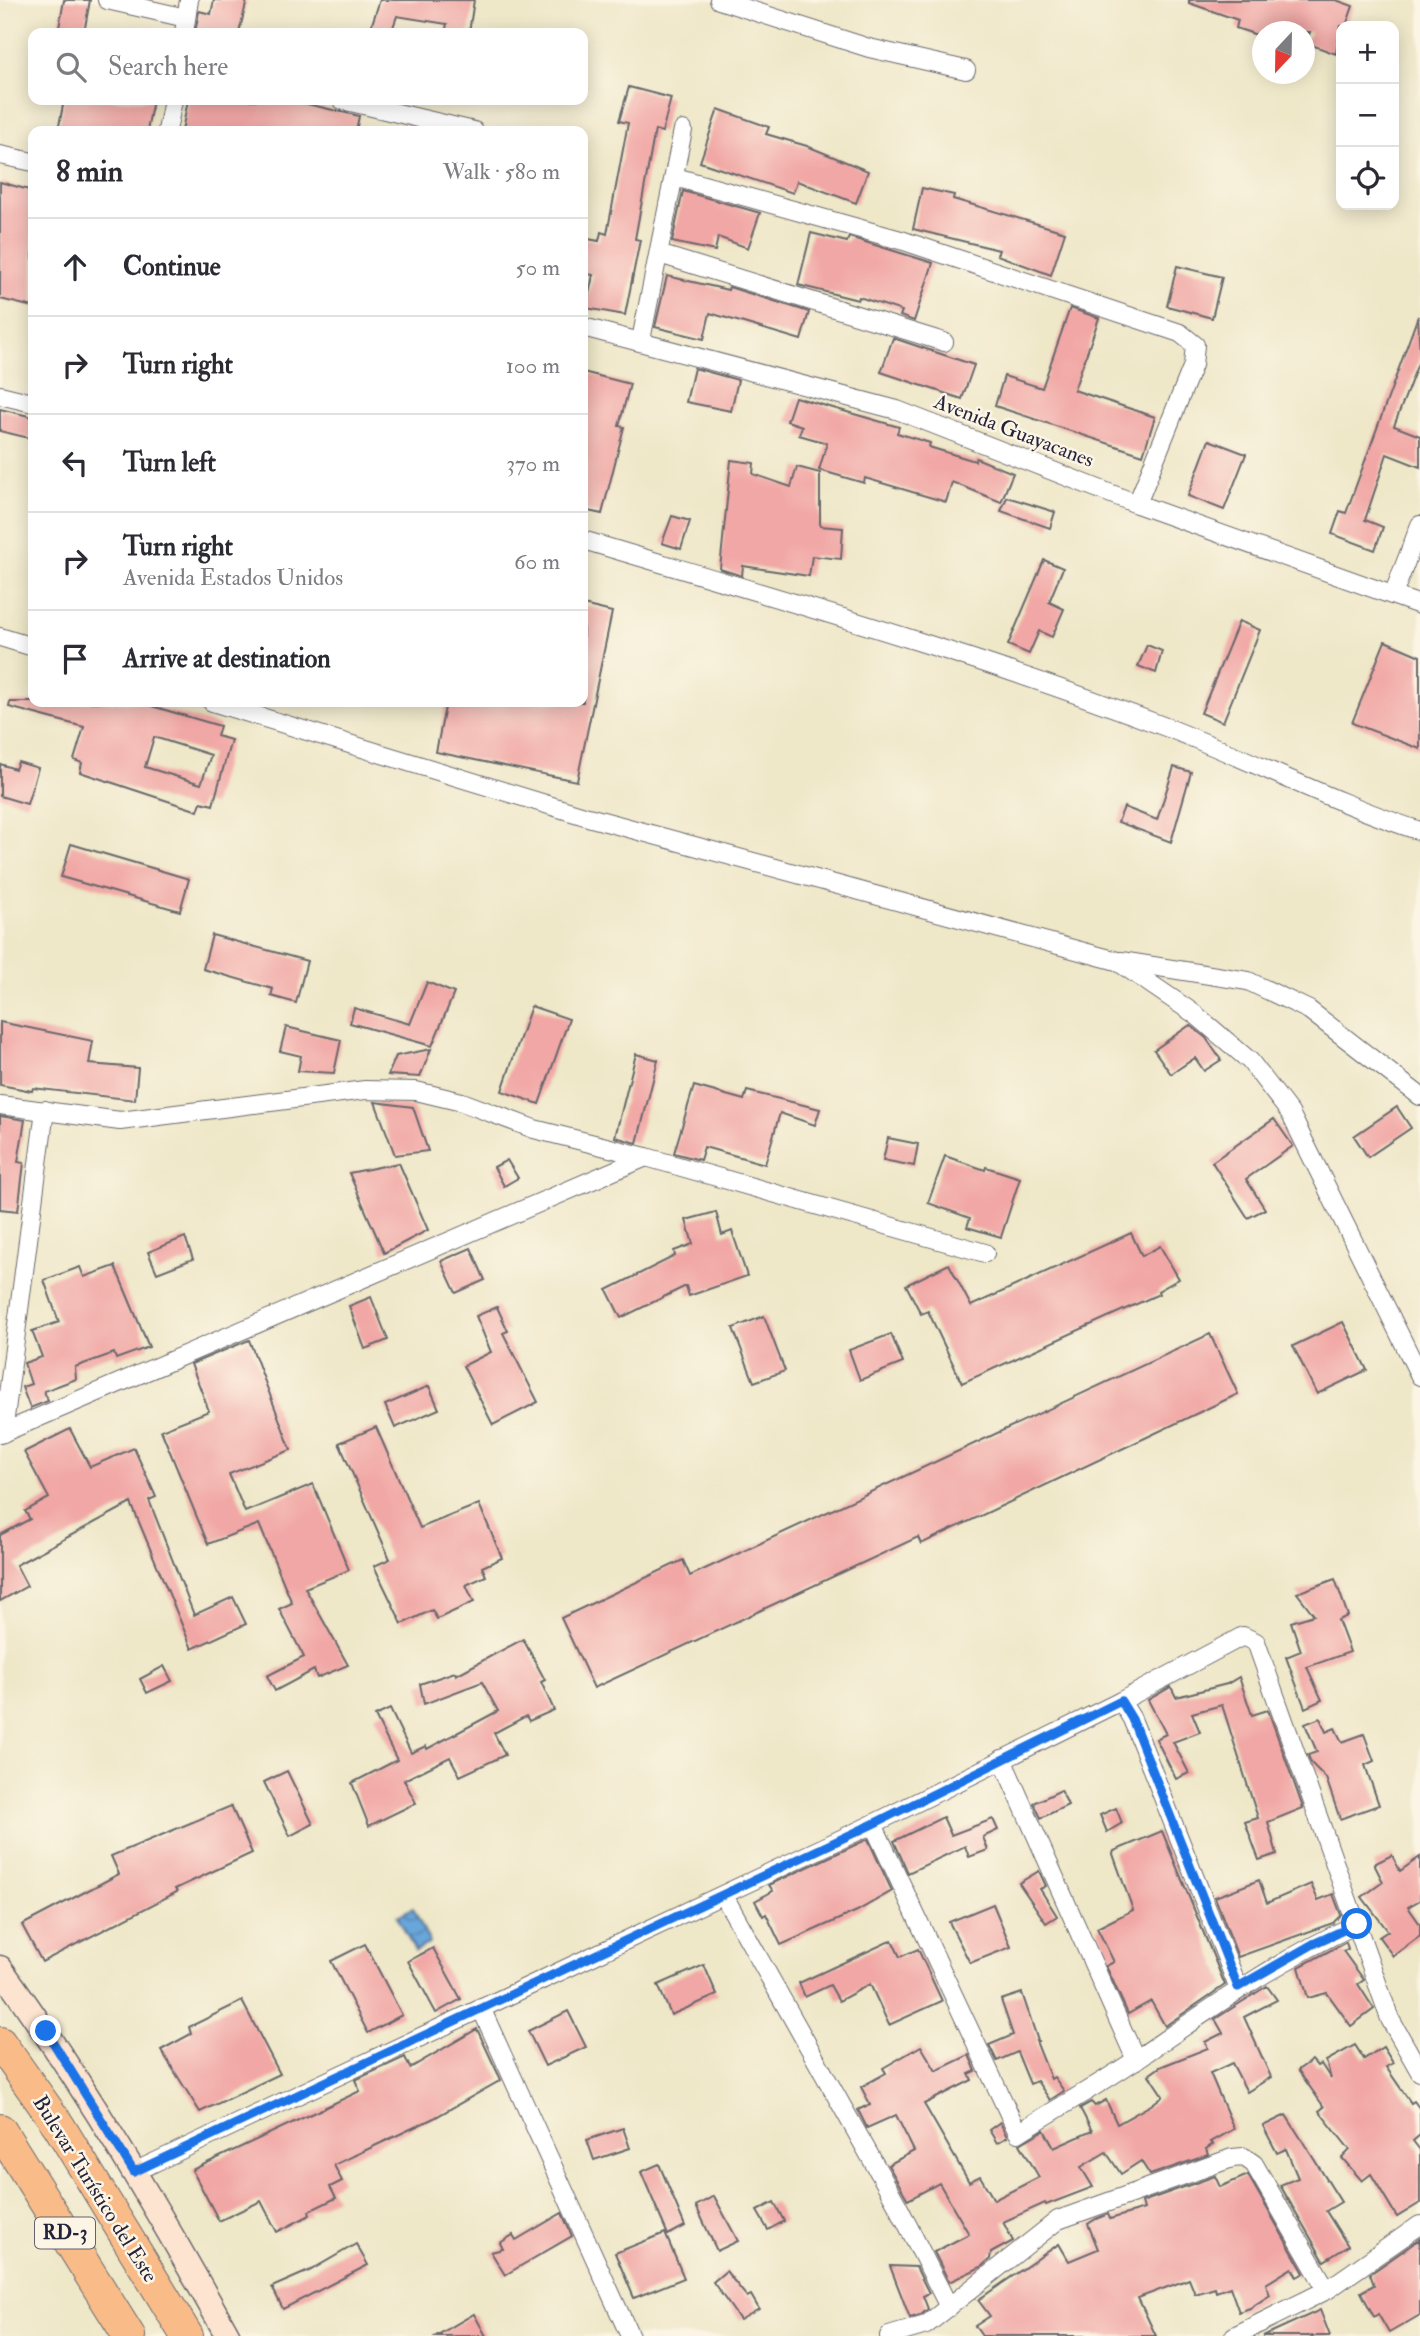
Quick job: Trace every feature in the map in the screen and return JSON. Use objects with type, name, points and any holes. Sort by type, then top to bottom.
[{"type":"highway","name":"Bulevar Turístico del Este","points":[[0,2043],[59,2126],[187,2336]]},
{"type":"highway","name":"RD-3","points":[[0,2130],[129,2336]]},
{"type":"street","points":[[107,0],[186,17]]},
{"type":"street","points":[[719,0],[869,48],[966,70]]},
{"type":"street","points":[[168,126],[172,105]]},
{"type":"street","points":[[363,105],[453,126]]},
{"type":"street","points":[[641,340],[683,130]]},
{"type":"street","points":[[0,155],[28,161]]},
{"type":"street","points":[[675,177],[904,241],[1180,333],[1195,345],[1193,365],[1137,504]]},
{"type":"street","points":[[659,254],[944,342]]},
{"type":"street","name":"Avenida Guayacanes","points":[[588,328],[897,410],[1137,504],[1420,605]]},
{"type":"street","points":[[0,395],[28,402]]},
{"type":"street","points":[[1393,595],[1420,526]]},
{"type":"street","points":[[588,542],[926,643],[1172,730],[1363,812],[1420,831]]},
{"type":"street","points":[[0,638],[28,646]]},
{"type":"street","points":[[228,707],[588,817],[1117,961],[1248,981],[1309,1010],[1420,1096]]},
{"type":"street","points":[[1117,961],[1196,1015],[1250,1061],[1290,1113],[1420,1376]]},
{"type":"street","points":[[0,1105],[120,1121],[365,1090],[416,1091],[462,1102],[534,1129],[646,1157],[985,1253]]},
{"type":"street","points":[[1,1434],[45,1110]]},
{"type":"street","points":[[1,1434],[646,1157]]},
{"type":"street","points":[[134,2172],[873,1824],[1121,1701],[1243,1636],[1256,1642],[1390,2019],[1420,2072]]},
{"type":"street","points":[[1121,1701],[1132,1719],[1238,1987]]},
{"type":"street","points":[[1002,1759],[1136,2060]]},
{"type":"street","points":[[873,1824],[1018,2133],[1136,2060],[1238,1987],[1315,1943],[1357,1924]]},
{"type":"street","points":[[723,1895],[898,2206],[949,2307]]},
{"type":"street","points":[[0,1968],[46,2031],[134,2172],[228,2336]]},
{"type":"street","points":[[481,2008],[630,2336]]},
{"type":"street","points":[[889,2336],[926,2325],[1058,2220],[1232,2158],[1244,2157],[1254,2164],[1327,2290]]},
{"type":"street","points":[[1234,2336],[1327,2290],[1420,2225]]},
{"type":"water","points":[[413,1908],[430,1943],[415,1951],[397,1916]]},
{"type":"building","points":[[64,0],[90,0],[85,28],[59,28]]},
{"type":"building","points":[[214,0],[247,0],[240,28],[196,28],[199,11],[211,14]]},
{"type":"building","points":[[380,0],[474,0],[470,28],[446,28],[447,24],[397,16],[393,28],[371,28]]},
{"type":"building","points":[[1189,0],[1336,0],[1353,6],[1348,21],[1336,21],[1336,54],[1315,46],[1315,21],[1252,21],[1252,33],[1236,28],[1238,20],[1189,3]]},
{"type":"building","points":[[629,87],[671,98],[662,132],[655,130],[635,239],[640,240],[625,315],[588,308],[593,275],[588,274],[588,239],[599,241],[601,232],[607,234],[628,123],[619,121]]},
{"type":"building","points":[[63,105],[152,105],[148,126],[59,126]]},
{"type":"building","points":[[187,105],[312,105],[359,116],[357,126],[183,126]]},
{"type":"building","points":[[718,109],[769,127],[766,134],[807,146],[868,171],[856,203],[797,181],[793,193],[700,162]]},
{"type":"building","points":[[0,182],[28,190],[28,306],[0,299]]},
{"type":"building","points":[[922,188],[954,195],[953,199],[1065,232],[1051,275],[997,255],[999,250],[913,229]]},
{"type":"building","points":[[683,191],[760,213],[748,248],[718,237],[715,251],[672,242]]},
{"type":"building","points":[[811,233],[847,242],[849,237],[933,263],[914,321],[900,316],[902,311],[859,297],[858,300],[798,285]]},
{"type":"building","points":[[1177,266],[1222,277],[1212,318],[1167,306]]},
{"type":"building","points":[[667,276],[728,290],[729,287],[809,312],[801,340],[710,313],[704,339],[655,327]]},
{"type":"building","points":[[1070,308],[1099,318],[1074,390],[1155,417],[1143,455],[995,406],[1004,376],[1042,388]]},
{"type":"building","points":[[1418,316],[1420,358],[1394,426],[1420,436],[1420,467],[1387,454],[1365,520],[1383,527],[1375,550],[1332,534],[1340,511],[1346,513]]},
{"type":"building","points":[[893,338],[974,365],[962,399],[881,372]]},
{"type":"building","points":[[694,368],[738,380],[731,411],[686,402]]},
{"type":"building","points":[[588,373],[630,384],[619,426],[624,427],[602,514],[588,511]]},
{"type":"building","points":[[795,397],[899,427],[897,433],[930,443],[929,447],[975,461],[976,458],[1013,473],[1001,502],[952,482],[946,502],[865,478],[864,483],[819,470],[827,443],[799,435],[802,426],[787,421]]},
{"type":"building","points":[[0,409],[28,416],[28,438],[0,431]]},
{"type":"building","points":[[1209,440],[1246,454],[1224,510],[1188,496]]},
{"type":"building","points":[[731,460],[754,463],[753,474],[791,487],[797,467],[820,473],[820,526],[843,528],[841,559],[812,556],[809,576],[743,566],[742,576],[720,569]]},
{"type":"building","points":[[1007,497],[1055,512],[1050,528],[1001,511]]},
{"type":"building","points":[[672,516],[690,521],[681,549],[662,543]]},
{"type":"building","points":[[1044,560],[1063,568],[1049,602],[1064,609],[1052,637],[1039,631],[1029,654],[1008,645]]},
{"type":"building","points":[[588,606],[612,612],[577,781],[436,752],[445,707],[588,707]]},
{"type":"building","points":[[1239,621],[1260,630],[1223,722],[1201,713]]},
{"type":"building","points":[[1385,641],[1420,656],[1420,749],[1352,723]]},
{"type":"building","points":[[1147,645],[1162,651],[1156,673],[1138,666]]},
{"type":"building","points":[[10,702],[28,702],[28,707],[155,707],[220,726],[217,736],[231,740],[213,805],[201,802],[198,811],[80,772],[82,763],[74,760],[84,727],[9,707]],"holes":[[[154,737],[211,755],[201,784],[145,767]]]},
{"type":"building","points":[[18,762],[38,768],[27,804],[0,796],[0,764],[15,769]]},
{"type":"building","points":[[1174,767],[1191,772],[1171,842],[1118,822],[1124,807],[1157,820]]},
{"type":"building","points":[[71,844],[189,879],[180,911],[61,877]]},
{"type":"building","points":[[212,935],[307,961],[296,1003],[271,996],[273,989],[203,969]]},
{"type":"building","points":[[427,982],[454,993],[432,1046],[350,1023],[354,1008],[410,1024]]},
{"type":"building","points":[[531,1006],[569,1019],[539,1104],[502,1091]]},
{"type":"building","points":[[0,1022],[93,1041],[89,1064],[138,1068],[135,1100],[33,1088],[32,1091],[0,1085]]},
{"type":"building","points":[[1190,1025],[1206,1038],[1221,1060],[1204,1071],[1195,1058],[1171,1074],[1154,1050]]},
{"type":"building","points":[[286,1027],[341,1040],[334,1073],[298,1071],[301,1056],[280,1051]]},
{"type":"building","points":[[431,1049],[420,1077],[388,1075],[396,1056]]},
{"type":"building","points":[[636,1054],[658,1060],[637,1143],[615,1137]]},
{"type":"building","points":[[694,1086],[744,1100],[747,1091],[820,1109],[815,1125],[780,1113],[765,1164],[704,1147],[700,1160],[674,1153]]},
{"type":"building","points":[[375,1102],[413,1107],[428,1151],[395,1155]]},
{"type":"building","points":[[1397,1107],[1411,1128],[1368,1157],[1354,1136]]},
{"type":"building","points":[[0,1116],[25,1120],[18,1162],[24,1163],[18,1211],[0,1209]]},
{"type":"building","points":[[1274,1119],[1293,1146],[1246,1179],[1265,1209],[1248,1218],[1212,1162]]},
{"type":"building","points":[[888,1138],[918,1144],[914,1166],[883,1160]]},
{"type":"building","points":[[945,1156],[985,1170],[986,1167],[1020,1178],[1001,1237],[967,1227],[970,1218],[928,1203]]},
{"type":"building","points":[[507,1160],[518,1178],[504,1186],[494,1167]]},
{"type":"building","points":[[399,1163],[428,1230],[384,1253],[349,1173]]},
{"type":"building","points":[[716,1212],[722,1235],[732,1231],[747,1276],[689,1296],[686,1286],[621,1318],[607,1290],[675,1256],[674,1251],[693,1244],[686,1220]]},
{"type":"building","points":[[1131,1233],[1142,1256],[1160,1246],[1179,1279],[1158,1291],[1159,1294],[962,1383],[928,1311],[921,1314],[906,1285],[949,1264],[971,1306]]},
{"type":"building","points":[[185,1237],[193,1259],[157,1273],[148,1252]]},
{"type":"building","points":[[471,1248],[485,1280],[456,1293],[441,1261]]},
{"type":"building","points":[[115,1266],[149,1347],[116,1359],[114,1353],[75,1367],[76,1379],[44,1391],[48,1401],[30,1408],[22,1387],[31,1384],[24,1363],[42,1357],[32,1331],[59,1322],[44,1280],[80,1267],[84,1277]]},
{"type":"building","points":[[371,1297],[388,1340],[365,1349],[349,1306]]},
{"type":"building","points":[[497,1307],[508,1331],[503,1333],[538,1402],[493,1425],[463,1366],[491,1352],[476,1316]]},
{"type":"building","points":[[764,1316],[785,1371],[754,1382],[733,1328]]},
{"type":"building","points":[[1343,1322],[1367,1370],[1317,1394],[1293,1346]]},
{"type":"building","points":[[891,1334],[903,1363],[860,1380],[849,1350]]},
{"type":"building","points":[[1210,1334],[1238,1394],[921,1544],[918,1537],[594,1688],[561,1618],[683,1560],[690,1576]]},
{"type":"building","points":[[249,1340],[291,1450],[229,1474],[245,1512],[313,1484],[349,1570],[305,1588],[348,1665],[317,1678],[314,1670],[275,1691],[267,1676],[304,1657],[279,1609],[292,1603],[259,1524],[208,1544],[161,1430],[209,1411],[191,1364]]},
{"type":"building","points":[[429,1386],[439,1409],[395,1428],[385,1405]]},
{"type":"building","points":[[376,1427],[420,1528],[479,1504],[502,1558],[482,1567],[486,1576],[466,1585],[474,1602],[437,1619],[432,1610],[402,1624],[374,1566],[390,1559],[339,1443]]},
{"type":"building","points":[[70,1429],[90,1467],[134,1448],[156,1497],[149,1500],[194,1615],[233,1597],[246,1624],[192,1649],[131,1503],[16,1565],[27,1586],[0,1601],[0,1535],[30,1519],[25,1511],[49,1498],[24,1452]]},
{"type":"building","points":[[1335,1579],[1348,1616],[1338,1620],[1350,1652],[1307,1667],[1322,1700],[1305,1708],[1286,1657],[1301,1651],[1291,1622],[1314,1615],[1297,1593]]},
{"type":"building","points":[[523,1639],[545,1680],[541,1682],[554,1710],[529,1721],[526,1716],[494,1733],[505,1755],[460,1776],[450,1757],[404,1780],[416,1803],[369,1826],[352,1783],[397,1760],[375,1716],[390,1709],[411,1753],[426,1746],[427,1749],[498,1711],[482,1682],[424,1704],[420,1684],[455,1672],[456,1675]]},
{"type":"building","points":[[164,1666],[172,1681],[147,1693],[140,1679]]},
{"type":"building","points":[[1239,1677],[1252,1715],[1268,1710],[1303,1808],[1268,1822],[1277,1854],[1259,1860],[1245,1822],[1258,1818],[1222,1705],[1192,1713],[1200,1732],[1173,1742],[1189,1773],[1176,1779],[1156,1739],[1166,1734],[1148,1700],[1171,1687],[1176,1697],[1227,1684]]},
{"type":"building","points":[[1320,1718],[1326,1732],[1335,1728],[1342,1742],[1364,1734],[1374,1761],[1365,1765],[1379,1805],[1340,1819],[1326,1778],[1311,1763],[1308,1755],[1317,1752],[1305,1724]]},
{"type":"building","points":[[287,1771],[313,1824],[290,1836],[264,1782]]},
{"type":"building","points":[[1061,1790],[1068,1805],[1041,1818],[1034,1803]]},
{"type":"building","points":[[231,1806],[252,1853],[175,1889],[177,1892],[42,1962],[22,1925],[119,1874],[111,1856]]},
{"type":"building","points":[[1116,1808],[1122,1823],[1107,1832],[1100,1815]]},
{"type":"building","points":[[943,1817],[951,1835],[993,1819],[998,1830],[983,1837],[988,1850],[969,1857],[965,1846],[908,1873],[894,1841]]},
{"type":"building","points":[[1162,1831],[1225,1985],[1165,2026],[1151,2001],[1128,2014],[1106,1966],[1114,1962],[1097,1928],[1133,1910],[1114,1851]]},
{"type":"building","points":[[868,1839],[892,1891],[857,1911],[781,1945],[766,1914],[763,1916],[755,1901],[773,1891],[769,1885]]},
{"type":"building","points":[[1392,1855],[1400,1871],[1420,1857],[1420,1900],[1408,1907],[1420,1924],[1420,1936],[1393,1956],[1379,1937],[1388,1931],[1362,1897],[1383,1882],[1374,1864]]},
{"type":"building","points":[[1039,1871],[1046,1886],[1040,1889],[1057,1916],[1046,1923],[1019,1883]]},
{"type":"building","points":[[1259,1880],[1267,1903],[1311,1884],[1318,1900],[1333,1894],[1341,1915],[1333,1923],[1238,1957],[1215,1897]]},
{"type":"building","points":[[993,1904],[1011,1947],[970,1963],[949,1922]]},
{"type":"building","points":[[892,1940],[900,1957],[918,1949],[942,2001],[889,2025],[870,1984],[839,2001],[830,1985],[805,1997],[799,1983]]},
{"type":"building","points":[[1346,1942],[1348,1949],[1343,1951],[1364,1980],[1358,1984],[1374,2009],[1351,2026],[1327,1993],[1308,1998],[1299,1967]]},
{"type":"building","points":[[365,1944],[402,2015],[368,2033],[331,1961]]},
{"type":"building","points":[[433,1948],[461,1999],[436,2013],[408,1961]]},
{"type":"building","points":[[704,1965],[717,1995],[671,2015],[658,1985]]},
{"type":"building","points":[[1267,1986],[1277,2000],[1244,2017],[1271,2077],[1247,2092],[1232,2063],[1210,2073],[1234,2129],[1211,2142],[1213,2144],[1206,2149],[1208,2155],[1150,2175],[1141,2161],[1121,2174],[1106,2152],[1081,2167],[1093,2187],[1046,2205],[1045,2203],[1003,2222],[1013,2241],[991,2253],[990,2259],[981,2267],[949,2282],[934,2252],[969,2234],[939,2183],[908,2200],[888,2165],[914,2151],[896,2115],[867,2128],[858,2110],[870,2104],[861,2087],[886,2073],[883,2068],[921,2046],[936,2071],[969,2055],[976,2071],[969,2074],[972,2080],[924,2104],[969,2182],[980,2176],[994,2200],[1039,2177],[1020,2144],[1044,2130],[1054,2148],[1092,2131],[1080,2108],[1091,2102],[1095,2106],[1106,2100],[1117,2124],[1151,2105],[1163,2096],[1149,2075],[1160,2067],[1208,2048],[1205,2042],[1223,2033],[1215,2019]]},
{"type":"building","points":[[1022,1993],[1051,2079],[1054,2077],[1064,2091],[1050,2100],[1037,2081],[1030,2084],[1017,2052],[997,2061],[989,2045],[1013,2035],[1001,2000]]},
{"type":"building","points":[[242,2001],[280,2074],[200,2112],[161,2050],[191,2034],[189,2027]]},
{"type":"building","points":[[568,2011],[586,2047],[545,2066],[528,2031]]},
{"type":"building","points":[[477,2029],[501,2080],[434,2118],[334,2165],[342,2181],[330,2187],[336,2198],[309,2211],[310,2215],[277,2232],[261,2201],[219,2221],[192,2170],[360,2091],[355,2080],[405,2057],[410,2068]]},
{"type":"building","points":[[1355,2045],[1364,2059],[1383,2047],[1393,2063],[1386,2067],[1411,2103],[1414,2101],[1420,2109],[1420,2135],[1413,2141],[1420,2150],[1420,2203],[1397,2217],[1371,2174],[1362,2181],[1342,2158],[1350,2150],[1319,2111],[1324,2107],[1298,2070],[1312,2060],[1317,2066],[1321,2064],[1331,2079],[1326,2061]]},
{"type":"building","points":[[1286,2115],[1341,2202],[1326,2211],[1348,2246],[1324,2261],[1280,2185],[1298,2178],[1286,2149],[1277,2153],[1263,2126]]},
{"type":"building","points":[[1000,2122],[1007,2137],[997,2143],[989,2130]]},
{"type":"building","points":[[623,2128],[630,2148],[594,2160],[587,2140]]},
{"type":"building","points":[[659,2164],[685,2226],[668,2235],[641,2172]]},
{"type":"building","points":[[1248,2175],[1304,2273],[1297,2277],[1292,2268],[1266,2284],[1270,2295],[1250,2308],[1239,2312],[1230,2287],[1216,2292],[1215,2288],[1195,2294],[1189,2279],[1138,2298],[1156,2336],[982,2336],[975,2326],[990,2316],[978,2300],[1059,2244],[1069,2261],[1098,2249],[1088,2224],[1096,2219],[1108,2214],[1110,2219],[1144,2209],[1142,2202],[1215,2176],[1220,2187]]},
{"type":"building","points":[[714,2196],[738,2241],[717,2251],[696,2206]]},
{"type":"building","points":[[774,2202],[784,2221],[768,2230],[757,2211]]},
{"type":"building","points":[[562,2213],[572,2236],[505,2275],[491,2252],[503,2249],[500,2243],[513,2235],[516,2240]]},
{"type":"building","points":[[665,2233],[684,2278],[634,2298],[615,2253]]},
{"type":"building","points":[[1420,2239],[1420,2315],[1389,2333],[1378,2314],[1374,2317],[1361,2292],[1374,2285],[1370,2274]]},
{"type":"building","points":[[356,2244],[368,2265],[283,2309],[272,2287],[311,2270]]},
{"type":"building","points":[[890,2266],[916,2267],[929,2293],[923,2296],[928,2309],[921,2315],[910,2318]]},
{"type":"building","points":[[726,2271],[747,2297],[751,2295],[759,2309],[740,2320],[713,2282]]},
{"type":"building","points":[[1320,2310],[1330,2336],[1263,2336]]},
{"type":"building","points":[[474,2314],[486,2336],[436,2336]]},
{"type":"route","points":[[46,2031],[134,2172],[873,1824],[1107,1705],[1121,1701],[1132,1719],[1238,1987],[1315,1943],[1357,1924]]}]
